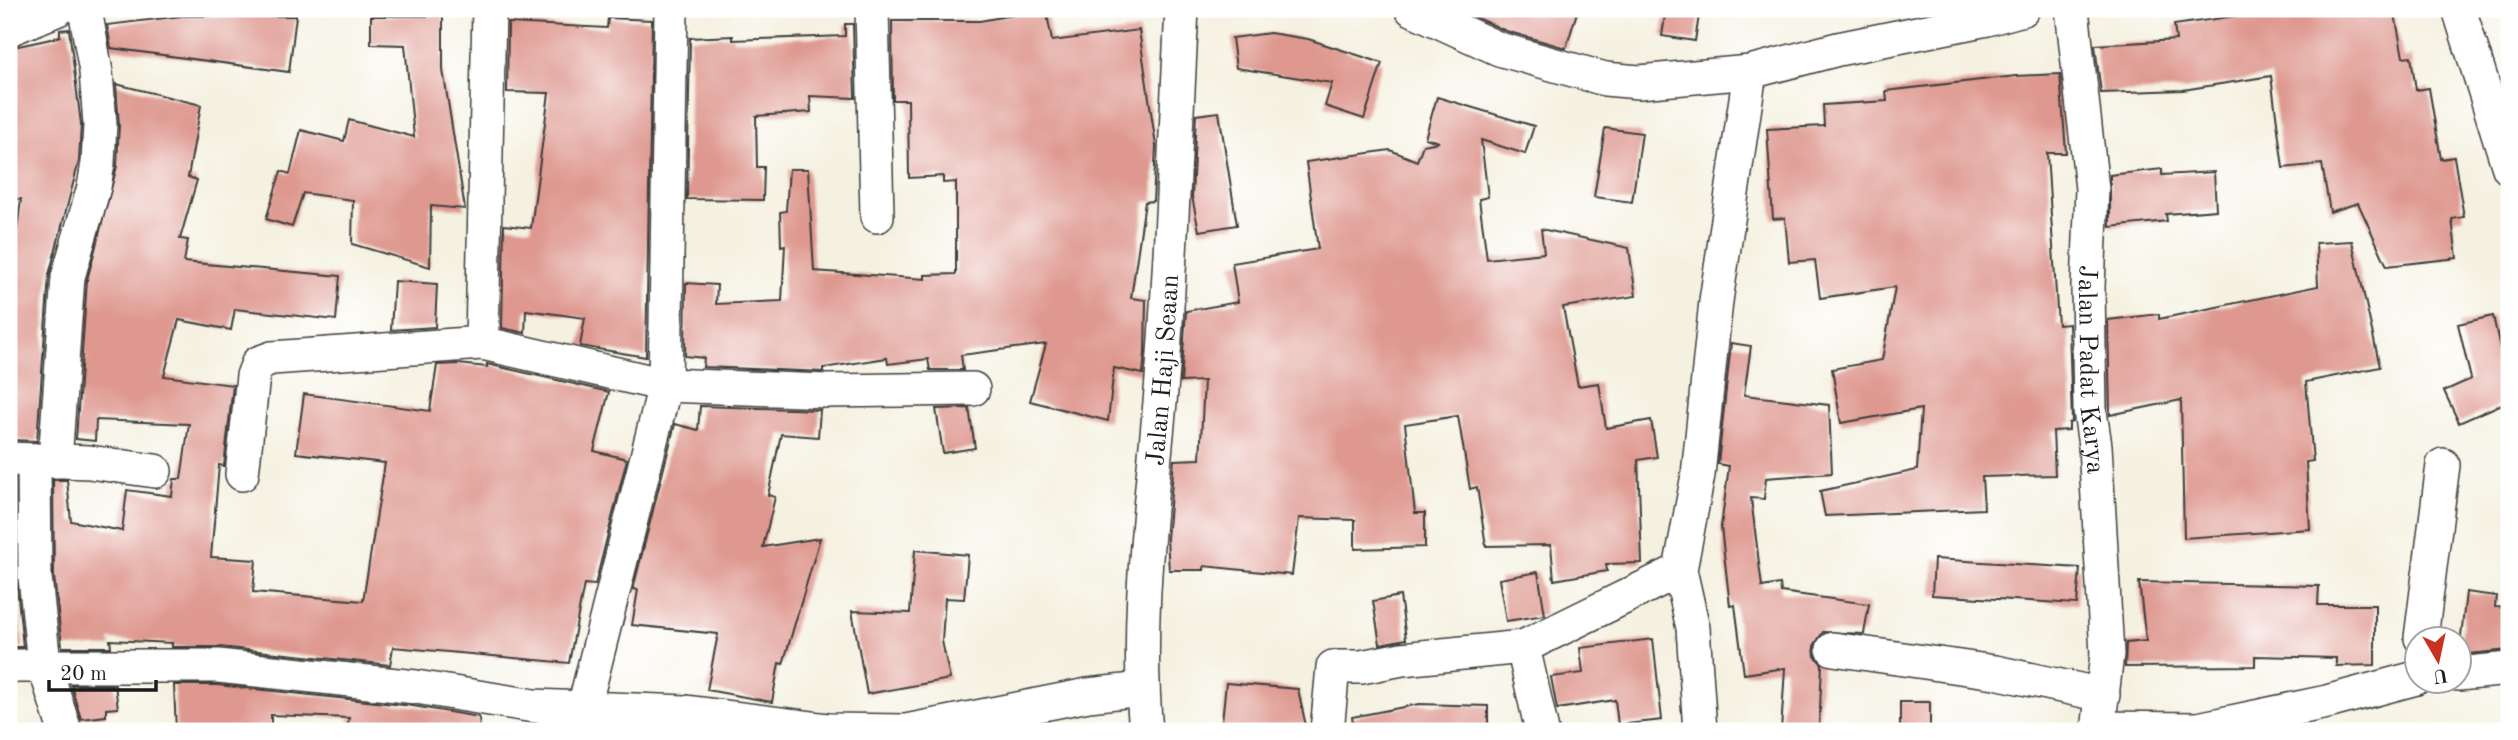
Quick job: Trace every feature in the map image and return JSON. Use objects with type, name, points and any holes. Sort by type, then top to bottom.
[{"type":"street","points":[[9,29],[58,9]]},
{"type":"street","points":[[65,731],[44,663],[35,577],[33,460],[65,354],[68,277],[94,187],[98,150],[96,72],[85,9]]},
{"type":"street","points":[[482,343],[489,9]]},
{"type":"street","points":[[584,707],[665,385],[671,9]]},
{"type":"street","points":[[872,9],[877,216]]},
{"type":"street","name":"Jalan Haji Seaan","points":[[1146,731],[1143,689],[1148,514],[1164,355],[1182,9]]},
{"type":"street","points":[[1412,9],[1499,49],[1605,79],[1639,82],[1750,72],[1987,14],[2023,9]]},
{"type":"street","name":"Jalan Padat Karya","points":[[2073,9],[2092,188],[2088,287],[2090,411],[2095,446],[2107,654],[2098,730]]},
{"type":"street","points":[[2459,9],[2509,167]]},
{"type":"street","points":[[1700,731],[1693,628],[1680,570],[1698,475],[1716,301],[1750,72]]},
{"type":"street","points":[[242,474],[253,376],[258,363],[272,358],[482,343],[665,385],[827,391],[973,389]]},
{"type":"street","points":[[33,460],[155,471]]},
{"type":"street","points":[[2423,624],[2443,465]]},
{"type":"street","points":[[1327,731],[1333,667],[1361,667],[1402,659],[1523,648],[1680,570]]},
{"type":"street","points":[[1523,648],[1542,731]]},
{"type":"street","points":[[1833,649],[1995,672],[2103,695]]},
{"type":"street","points":[[9,666],[44,663],[218,666],[416,687],[536,719],[584,707],[687,722],[829,730],[906,731],[1088,695],[1143,689]]},
{"type":"street","points":[[2472,673],[2509,669]]},
{"type":"street","points":[[2098,730],[2198,729],[2327,702],[2402,682]]},
{"type":"building","points":[[1046,9],[1052,41],[1139,30],[1156,146],[1153,201],[1145,202],[1131,298],[1146,300],[1145,353],[1143,374],[1114,368],[1108,421],[1030,401],[1046,344],[961,355],[963,370],[930,370],[928,359],[888,364],[887,358],[823,368],[823,372],[703,367],[704,358],[685,356],[686,283],[717,285],[716,304],[782,301],[785,245],[781,246],[780,212],[786,211],[789,169],[808,169],[814,271],[925,279],[925,275],[956,274],[956,182],[943,183],[943,176],[909,178],[908,100],[893,100],[892,21],[980,21]]},
{"type":"building","points":[[1458,9],[1578,9],[1566,48],[1506,31]]},
{"type":"building","points":[[1666,9],[1700,9],[1695,41],[1662,36]]},
{"type":"building","points":[[2283,9],[2394,9],[2403,57],[2411,56],[2416,90],[2429,88],[2441,159],[2454,157],[2464,217],[2452,219],[2457,258],[2387,266],[2358,203],[2330,212],[2322,164],[2283,168],[2271,76],[2183,90],[2101,93],[2095,45],[2176,40],[2174,25]]},
{"type":"building","points":[[182,16],[296,16],[289,72],[111,48],[107,25]]},
{"type":"building","points":[[371,16],[443,16],[443,70],[465,209],[431,206],[430,267],[352,244],[353,200],[303,193],[292,227],[266,219],[281,171],[290,174],[301,130],[344,141],[349,120],[414,137],[405,45],[371,44]]},
{"type":"building","points":[[608,18],[652,20],[646,357],[580,346],[585,318],[526,310],[525,333],[502,328],[504,225],[531,228],[549,93],[507,92],[508,23],[607,28]]},
{"type":"building","points":[[845,24],[853,24],[855,98],[810,96],[811,112],[756,116],[757,167],[764,167],[763,200],[687,199],[690,38],[733,36],[733,40],[845,36]]},
{"type":"building","points":[[69,29],[81,124],[79,161],[49,275],[37,441],[9,440],[9,292],[21,199],[9,200],[9,48],[51,39],[60,36],[60,30]]},
{"type":"building","points":[[1270,33],[1308,39],[1382,63],[1364,119],[1325,106],[1332,83],[1236,68],[1232,38]]},
{"type":"building","points":[[2060,74],[2066,153],[2047,153],[2058,325],[2069,324],[2072,422],[2069,423],[2069,430],[2053,431],[2055,475],[1982,477],[1984,509],[1825,516],[1820,491],[1917,470],[1921,409],[1841,423],[1832,369],[1882,360],[1895,287],[1820,298],[1815,260],[1789,262],[1785,218],[1773,219],[1767,129],[1824,126],[1823,105],[1887,101],[1886,91],[2016,76]]},
{"type":"building","points":[[116,84],[201,105],[188,177],[197,180],[180,239],[188,240],[184,262],[340,276],[336,320],[235,309],[231,330],[179,320],[164,376],[233,385],[224,466],[219,465],[211,557],[256,560],[253,592],[363,601],[385,463],[296,453],[304,394],[430,411],[437,365],[458,364],[487,367],[487,364],[609,392],[594,451],[627,459],[595,585],[584,584],[569,663],[393,647],[390,665],[220,647],[172,647],[172,643],[110,640],[111,647],[62,647],[54,576],[53,480],[67,480],[71,521],[122,531],[127,490],[172,496],[174,479],[181,479],[189,424],[96,420],[95,441],[76,439],[87,280],[117,166],[119,125]]},
{"type":"building","points":[[1437,97],[1534,126],[1525,154],[1481,140],[1488,197],[1479,199],[1487,259],[1544,253],[1541,229],[1629,248],[1636,296],[1563,307],[1578,386],[1599,383],[1606,428],[1651,420],[1657,457],[1638,460],[1642,563],[1606,564],[1607,571],[1554,580],[1551,545],[1486,546],[1477,487],[1470,489],[1458,416],[1405,424],[1415,513],[1425,513],[1425,547],[1355,549],[1355,520],[1299,518],[1292,575],[1204,566],[1204,570],[1169,570],[1167,539],[1174,460],[1200,459],[1204,381],[1181,382],[1186,311],[1238,302],[1232,263],[1318,249],[1306,162],[1390,150],[1417,161],[1423,145],[1439,142],[1425,138]]},
{"type":"building","points":[[1219,112],[1237,225],[1199,231],[1192,197],[1196,115]]},
{"type":"building","points":[[1605,128],[1642,133],[1632,202],[1594,197]]},
{"type":"building","points":[[2162,169],[2162,175],[2214,172],[2216,210],[2166,214],[2167,221],[2110,227],[2110,175]]},
{"type":"building","points":[[2352,241],[2380,367],[2306,382],[2313,461],[2306,462],[2310,529],[2184,538],[2181,400],[2110,415],[2108,320],[2159,314],[2159,319],[2318,286],[2316,243]]},
{"type":"building","points":[[394,281],[437,284],[435,327],[391,330]]},
{"type":"building","points":[[2493,316],[2500,348],[2509,368],[2509,401],[2459,423],[2444,391],[2471,379],[2458,324]]},
{"type":"building","points":[[1731,343],[1751,346],[1744,395],[1829,405],[1832,473],[1766,478],[1764,499],[1751,498],[1762,587],[1780,584],[1781,592],[1869,604],[1864,634],[1823,632],[1814,646],[1815,656],[1822,664],[1819,731],[1781,731],[1785,668],[1744,674],[1735,605],[1730,606],[1721,527],[1729,466],[1718,464]]},
{"type":"building","points":[[700,406],[820,410],[818,437],[781,434],[768,495],[775,497],[763,547],[820,538],[783,664],[779,663],[772,702],[707,690],[718,634],[632,625],[638,590],[633,589],[675,424],[698,430]]},
{"type":"building","points":[[969,408],[975,448],[943,453],[936,409]]},
{"type":"building","points":[[9,478],[15,478],[16,577],[23,647],[9,647]]},
{"type":"building","points":[[915,550],[968,555],[964,599],[945,598],[942,641],[950,679],[867,694],[852,611],[910,613]]},
{"type":"building","points":[[1934,559],[2080,568],[2077,604],[1932,595]]},
{"type":"building","points":[[1538,572],[1545,615],[1506,621],[1499,579]]},
{"type":"building","points":[[2139,582],[2319,586],[2318,605],[2375,605],[2375,665],[2336,666],[2336,658],[2255,656],[2255,666],[2125,667],[2126,643],[2146,641]]},
{"type":"building","points":[[2466,592],[2496,596],[2495,607],[2509,608],[2509,650],[2472,654],[2472,624],[2462,624]]},
{"type":"building","points":[[1400,596],[1406,639],[1380,644],[1373,601]]},
{"type":"building","points":[[1653,639],[1662,720],[1618,725],[1615,700],[1557,709],[1551,677],[1583,673],[1580,648]]},
{"type":"building","points":[[1226,683],[1298,689],[1307,731],[1221,731]]},
{"type":"building","points":[[71,685],[115,685],[118,708],[106,709],[106,716],[81,719]]},
{"type":"building","points":[[174,685],[217,685],[413,706],[479,717],[480,731],[417,731],[381,724],[379,731],[347,731],[349,718],[271,715],[271,731],[176,731]]},
{"type":"building","points":[[1900,702],[1930,702],[1930,731],[1900,731]]},
{"type":"building","points":[[1419,704],[1488,706],[1488,731],[1354,731],[1352,717]]}]
